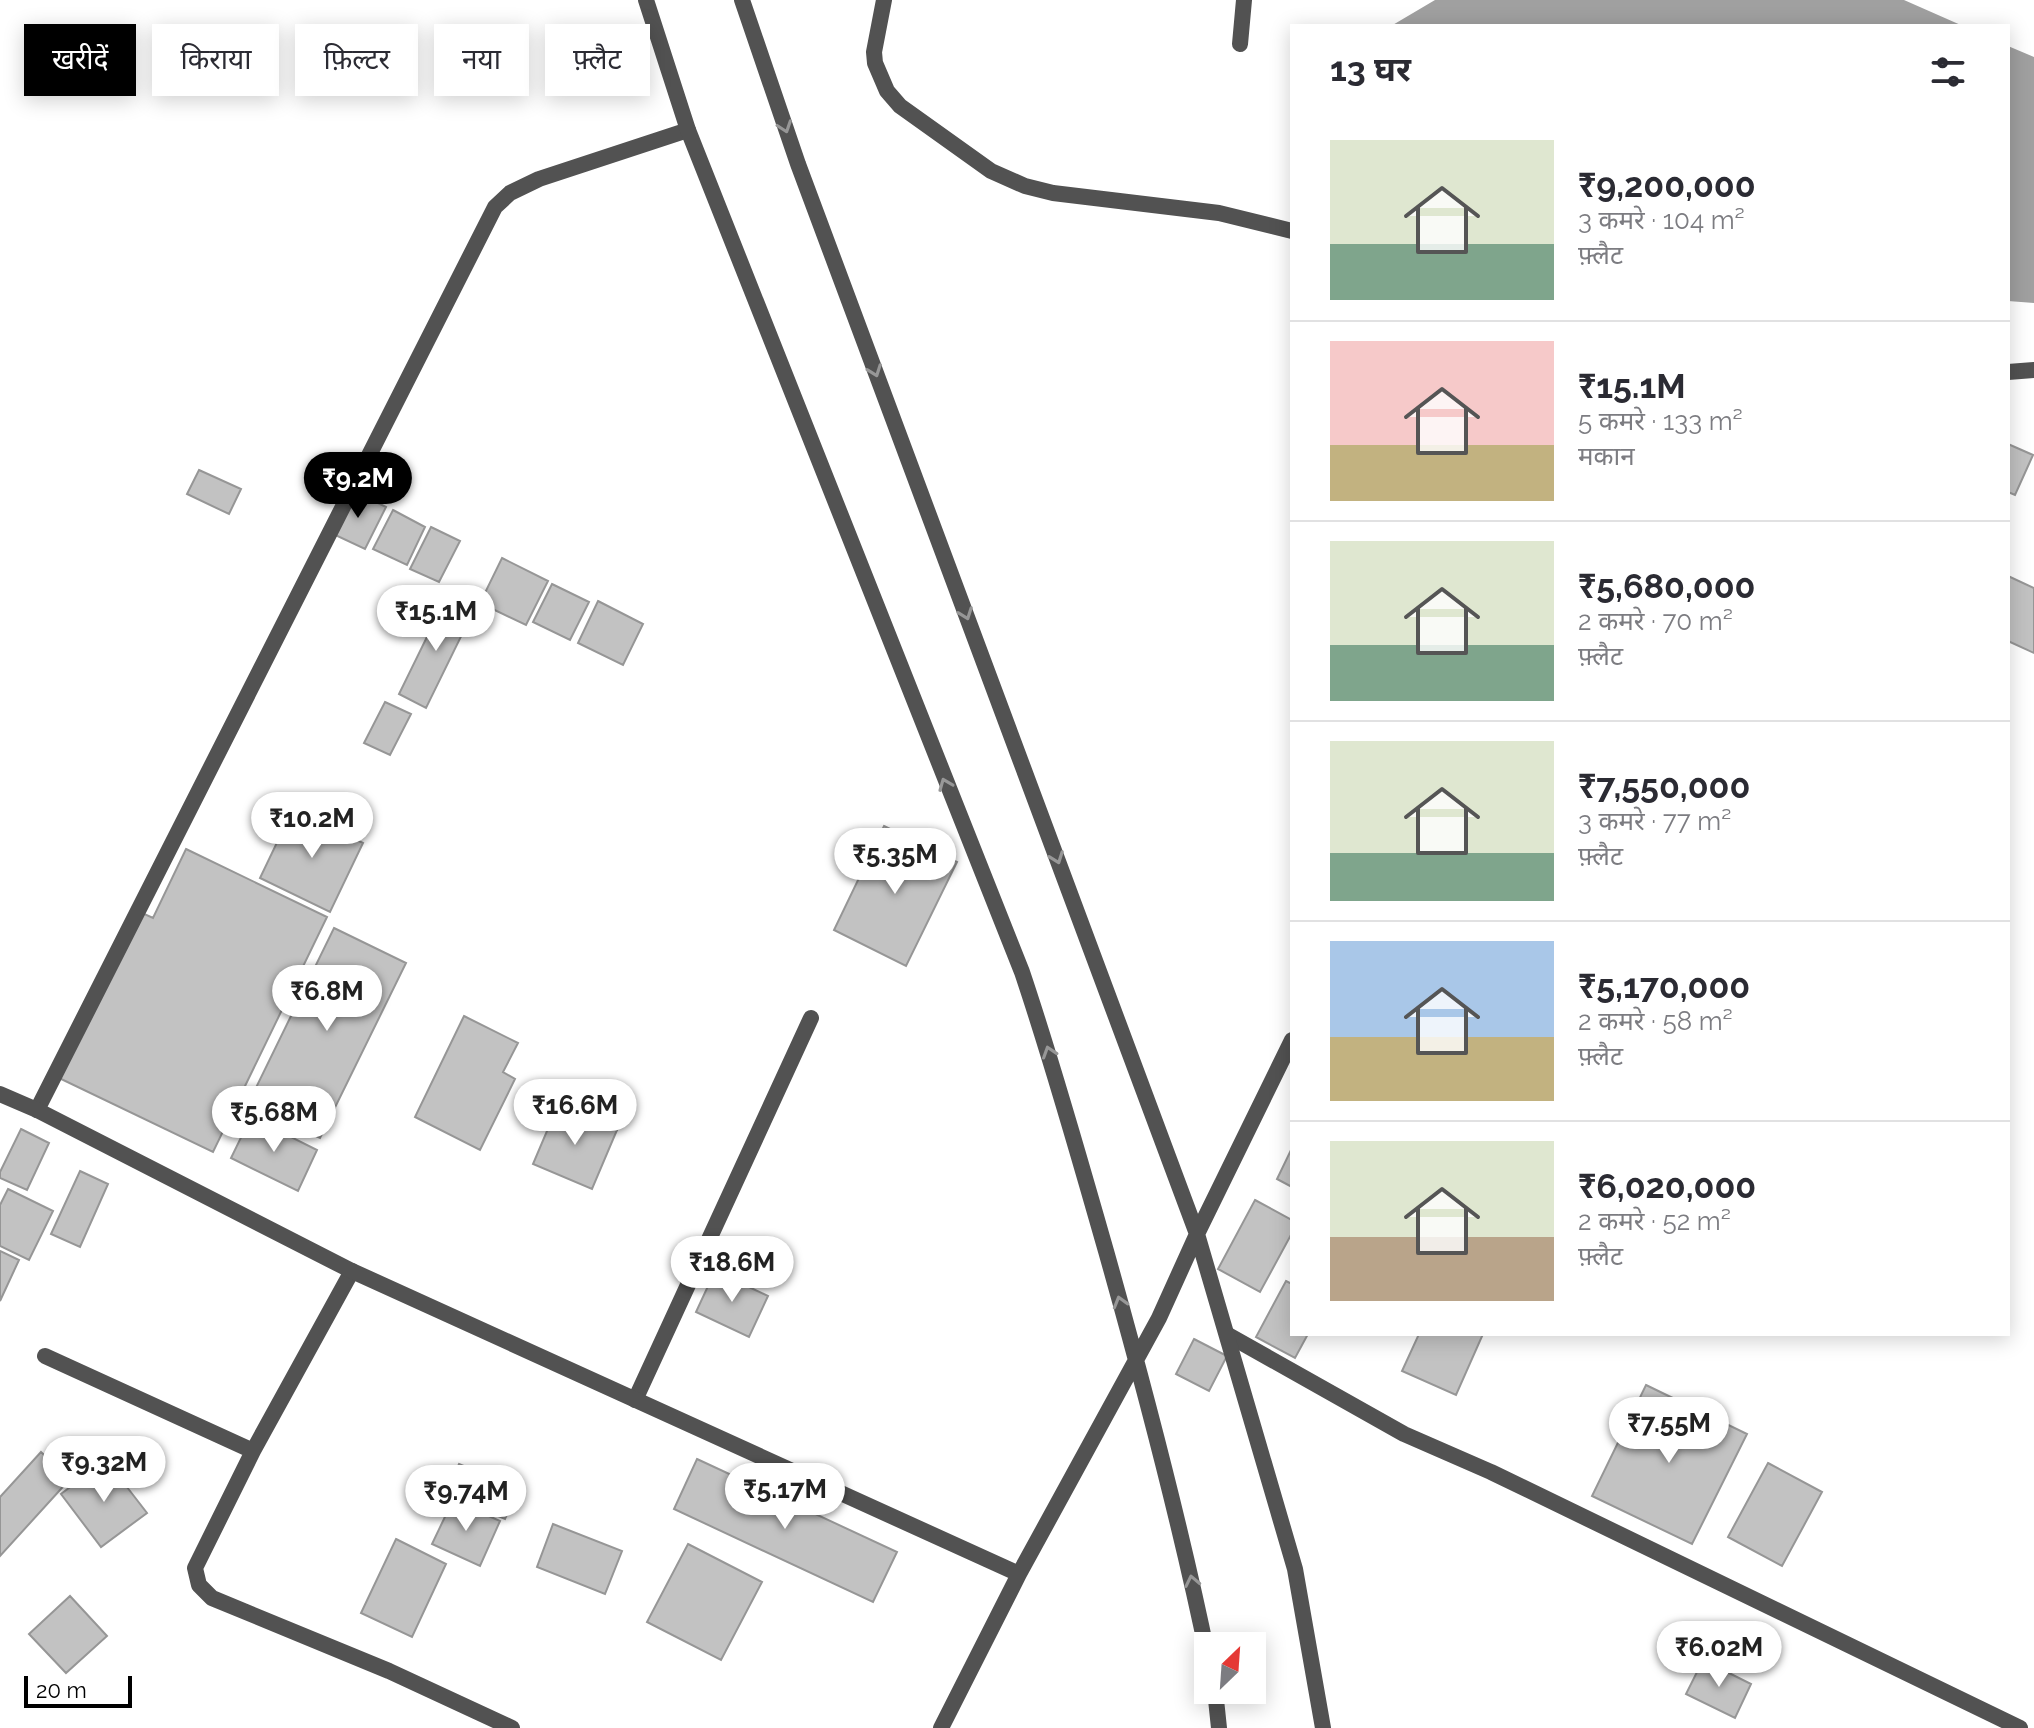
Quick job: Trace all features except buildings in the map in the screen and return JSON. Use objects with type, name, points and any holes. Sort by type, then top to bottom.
[{"type":"street","points":[[646,0],[688,130],[1022,972],[1056,1075],[1136,1358],[1184,1544],[1203,1632]]},
{"type":"street","points":[[742,0],[798,164],[1197,1234],[1295,1569],[1323,1728]]},
{"type":"street","points":[[884,0],[874,52],[875,63],[887,91],[900,106],[991,171],[1025,186],[1053,193],[1219,213],[1290,231]]},
{"type":"street","points":[[1240,44],[1244,0]]},
{"type":"street","points":[[37,1110],[495,207],[510,193],[539,179],[688,130]]},
{"type":"street","points":[[2010,372],[2034,370]]},
{"type":"street","points":[[635,1400],[811,1018]]},
{"type":"street","points":[[941,1728],[1019,1574],[1159,1318],[1290,1044]]},
{"type":"street","points":[[0,1094],[352,1271],[1019,1574]]},
{"type":"street","points":[[352,1271],[253,1451],[195,1568],[199,1585],[212,1598],[389,1671],[512,1728]]},
{"type":"street","points":[[1228,1335],[1404,1434],[1491,1472],[2020,1728]]},
{"type":"street","points":[[45,1356],[253,1451]]},
{"type":"street","points":[[1216,1704],[1219,1728]]},
{"type":"shaded area","points":[[1435,0],[1904,0],[1958,24],[1394,24]]},
{"type":"shaded area","points":[[2010,47],[2034,57],[2034,303],[2010,301]]}]
